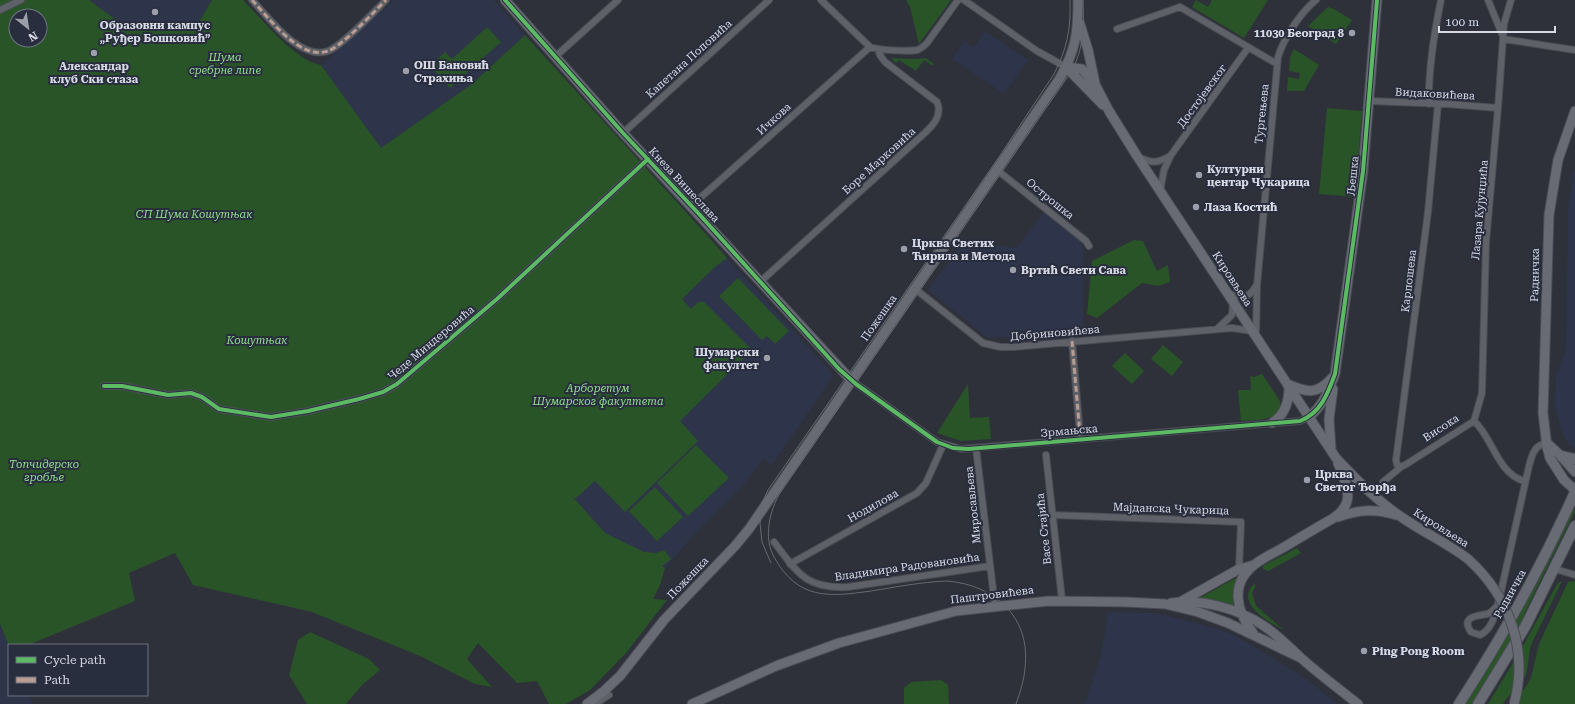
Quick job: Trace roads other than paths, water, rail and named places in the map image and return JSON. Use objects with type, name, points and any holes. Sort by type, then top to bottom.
[{"type":"main road","name":"Кнеза Вишеслава","points":[[505,0],[623,132],[851,380]]},
{"type":"main road","name":"Пожешка","points":[[587,704],[620,676],[657,629],[746,533],[1057,83],[1072,55],[1076,40],[1078,0]]},
{"type":"main road","name":"Љешка","points":[[1308,417],[1317,410],[1336,374],[1360,197],[1370,101],[1377,0]]},
{"type":"main road","points":[[1078,18],[1088,50],[1096,86]]},
{"type":"main road","name":"Кировљева","points":[[1066,67],[1082,69],[1096,86],[1109,111],[1160,191],[1336,458],[1349,494],[1341,512],[1332,520]]},
{"type":"main road","name":"Кировљева","points":[[1066,67],[1109,111]]},
{"type":"main road","name":"Радничка","points":[[1459,704],[1520,604],[1548,551],[1575,491],[1564,480],[1551,460],[1548,452],[1543,413],[1549,215],[1558,160],[1575,111]]},
{"type":"main road","points":[[1272,423],[1283,413],[1287,405],[1288,386],[1307,391],[1314,391],[1322,388],[1336,374]]},
{"type":"main road","points":[[1331,450],[1328,427],[1329,411],[1336,374]]},
{"type":"main road","points":[[1547,443],[1575,472]]},
{"type":"main road","points":[[1561,456],[1575,459]]},
{"type":"main road","name":"Кировљева","points":[[1336,458],[1365,488],[1399,516],[1468,559],[1484,575],[1494,588],[1510,618],[1519,660],[1519,675],[1514,704]]},
{"type":"main road","points":[[1165,604],[1180,602],[1239,569],[1254,565],[1332,520],[1361,510],[1382,511],[1399,516]]},
{"type":"main road","points":[[1478,704],[1525,627],[1575,526]]},
{"type":"main road","points":[[1254,565],[1245,576],[1238,592],[1238,604],[1241,614],[1254,634]]},
{"type":"main road","name":"Паштровићева","points":[[692,704],[776,666],[832,646],[946,614],[995,606],[1062,600],[1165,604],[1198,612],[1254,634],[1301,658]]},
{"type":"main road","name":"Паштровићева","points":[[1180,602],[1203,604],[1241,614],[1264,626],[1358,704]]},
{"type":"street","points":[[0,10],[20,0]]},
{"type":"street","points":[[252,0],[292,41],[305,49],[317,52],[328,51],[341,43],[386,0]]},
{"type":"street","points":[[555,57],[618,0]]},
{"type":"street","name":"Капетана Поповића","points":[[623,132],[769,0]]},
{"type":"street","points":[[821,0],[870,47],[878,49],[915,50],[924,47],[958,0]]},
{"type":"street","points":[[964,0],[1037,51],[1066,67]]},
{"type":"street","name":"Тургењева","points":[[1254,334],[1257,285],[1280,50],[1306,9],[1316,0]]},
{"type":"street","points":[[1430,104],[1429,85],[1432,51],[1440,0]]},
{"type":"street","points":[[1488,0],[1503,39],[1575,50]]},
{"type":"street","name":"Лазара Кујунџића","points":[[1474,421],[1482,393],[1486,242],[1504,24],[1511,0]]},
{"type":"street","points":[[1117,29],[1180,3],[1248,48],[1278,64]]},
{"type":"street","name":"Ичкова","points":[[691,206],[870,47]]},
{"type":"street","name":"Достојевског","points":[[1160,191],[1164,170],[1171,155],[1248,48]]},
{"type":"street","name":"Боре Марковића","points":[[760,282],[917,140],[937,119],[939,107],[937,102],[885,62],[878,49]]},
{"type":"street","name":"Видаковићева","points":[[1370,101],[1498,108]]},
{"type":"street","name":"Карпошева","points":[[1401,467],[1397,465],[1396,460],[1428,212],[1438,104]]},
{"type":"street","points":[[1138,156],[1148,161],[1155,162],[1162,161],[1171,155]]},
{"type":"street","name":"Чеде Миндеровића","points":[[104,386],[122,386],[168,395],[191,393],[202,397],[219,409],[271,417],[308,412],[359,400],[383,392],[397,384],[492,303],[648,159]]},
{"type":"street","name":"Острошка","points":[[997,170],[1086,241],[1089,246]]},
{"type":"street","points":[[1217,329],[1232,315],[1230,297],[1244,298],[1250,294],[1257,285]]},
{"type":"street","name":"Добриновићева","points":[[914,288],[986,344],[1006,347],[1232,328],[1254,334]]},
{"type":"street","points":[[1072,341],[1080,435]]},
{"type":"street","name":"Зрмањска","points":[[851,380],[937,442],[961,449],[1300,421],[1308,417]]},
{"type":"street","name":"Висока","points":[[1383,482],[1401,467],[1474,421],[1506,470],[1514,477],[1524,481]]},
{"type":"street","name":"Радничка","points":[[1497,606],[1487,614],[1472,617],[1468,626],[1471,632],[1480,635],[1486,632],[1491,623],[1497,606],[1524,481],[1534,451],[1541,445],[1547,443]]},
{"type":"street","name":"Нодилова","points":[[790,564],[917,493],[926,483],[943,445]]},
{"type":"street","name":"Миросављева","points":[[976,448],[995,606]]},
{"type":"street","name":"Васе Стајића","points":[[1046,455],[1062,600]]},
{"type":"street","name":"Мајданска Чукарица","points":[[1053,515],[1241,522],[1239,569]]},
{"type":"street","name":"Владимира Радовановића","points":[[774,542],[790,564],[804,578],[825,586],[856,586],[990,566]]},
{"type":"street","points":[[1555,569],[1575,575]]},
{"type":"street","points":[[595,704],[608,695]]},
{"type":"tram line","points":[[771,563],[762,542],[760,523],[762,503],[768,490],[999,157],[1054,74],[1062,56],[1069,30],[1070,0]]},
{"type":"tram line","points":[[1016,704],[1023,682],[1025,668],[1025,650],[1022,633],[1016,619],[1006,607],[994,597],[980,589],[947,581],[855,593],[828,594],[815,592],[804,588],[793,581],[783,571],[774,557],[768,532],[773,507],[780,493],[1071,72],[1081,46],[1083,0]]},
{"type":"place","name":"Образовни кампус „Руђер Бошковић”","points":[[155,12]]},
{"type":"place","name":"11030 Београд 8","points":[[1352,33]]},
{"type":"place","name":"Александар клуб Ски стаза","points":[[94,53]]},
{"type":"place","name":"ОШ Бановић Страхиња","points":[[406,71]]},
{"type":"place","name":"Културни центар Чукарица","points":[[1199,175]]},
{"type":"place","name":"Лаза Костић","points":[[1196,207]]},
{"type":"place","name":"Црква Светих Ћирила и Метода","points":[[904,249]]},
{"type":"place","name":"Вртић Свети Сава","points":[[1013,270]]},
{"type":"place","name":"Шумарски факултет","points":[[767,358]]},
{"type":"place","name":"Црква Светог Ђорђа","points":[[1307,480]]},
{"type":"place","name":"Ping Pong Room","points":[[1364,651]]},
{"type":"park label","name":"Шума сребрне липе","points":[[225,63]]},
{"type":"park label","name":"СП Шума Кошутњак","points":[[194,214]]},
{"type":"park label","name":"Кошутњак","points":[[257,340]]},
{"type":"park label","name":"Арборетум Шумарског факултета","points":[[598,394]]},
{"type":"park label","name":"Топчидерско гробље","points":[[44,470]]}]
